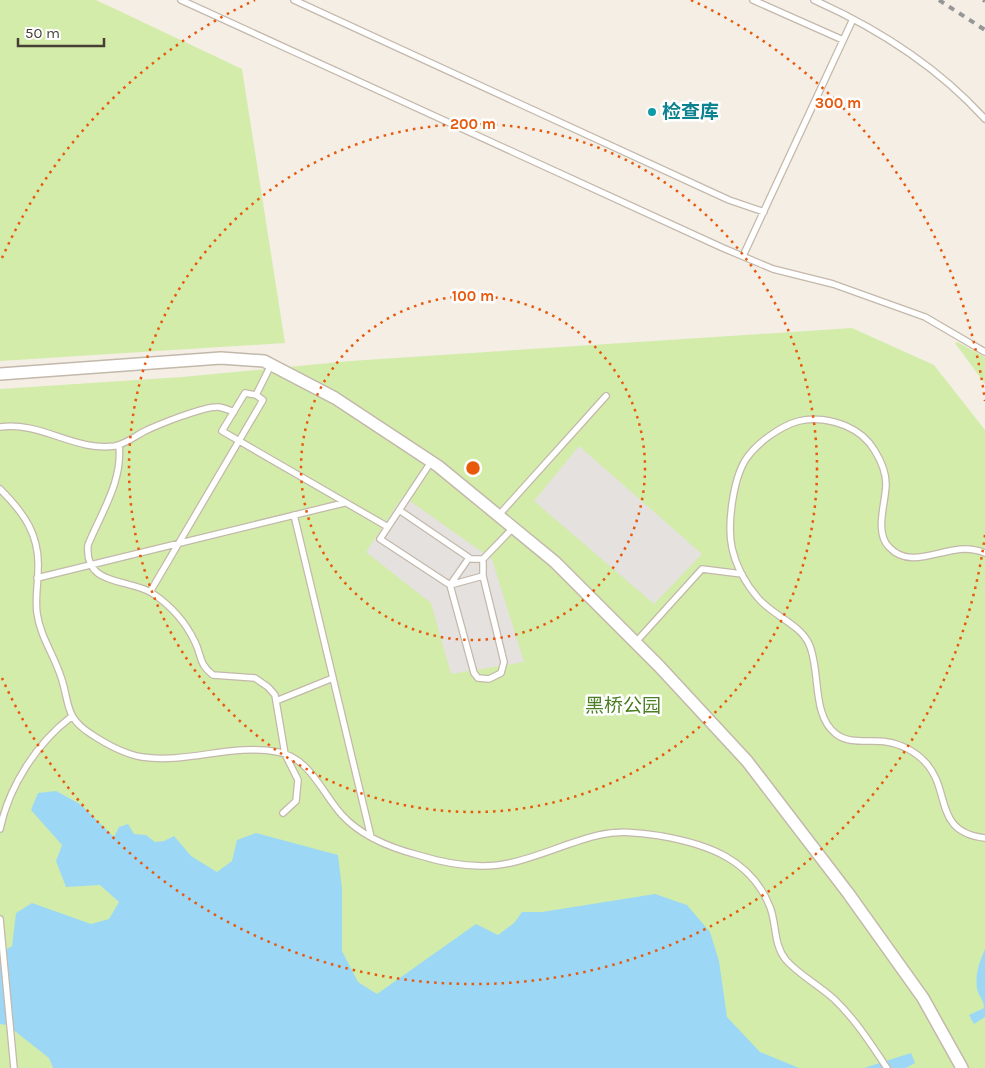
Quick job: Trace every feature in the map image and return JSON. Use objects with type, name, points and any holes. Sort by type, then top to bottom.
[{"type":"street","points":[[0,374],[220,358],[249,359],[271,365],[335,398],[432,462],[555,562],[636,643],[747,761],[848,892],[923,998],[962,1068]]},
{"type":"lane","points":[[182,0],[743,256],[773,269],[832,284],[925,317],[985,352]]},
{"type":"lane","points":[[294,0],[728,200],[764,212]]},
{"type":"lane","points":[[753,0],[843,40]]},
{"type":"lane","points":[[814,0],[903,47],[936,71],[985,119]]},
{"type":"lane","points":[[743,256],[853,19]]},
{"type":"lane","points":[[256,394],[271,365]]},
{"type":"lane","points":[[150,592],[239,441],[262,400],[256,394],[245,393],[222,431],[239,441],[344,503],[388,528]]},
{"type":"lane","points":[[498,516],[606,396]]},
{"type":"lane","points":[[0,427],[13,425],[34,428],[88,447],[119,445],[151,428],[180,417],[218,407],[234,412]]},
{"type":"lane","points":[[985,553],[966,549],[907,558],[889,548],[884,540],[882,523],[886,483],[879,457],[870,444],[850,428],[837,422],[798,421],[780,430],[756,447],[746,460],[735,488],[731,527],[732,549],[742,574],[757,598],[772,613],[794,625],[809,642],[815,664],[816,688],[828,725],[836,734],[846,739],[887,742],[914,753],[926,763],[934,776],[949,819],[960,831],[972,836],[985,838]]},
{"type":"lane","points":[[119,445],[118,476],[88,545],[87,558],[90,565],[105,578],[150,592],[187,626],[205,669],[213,675],[255,678],[276,695],[286,754],[298,780],[296,801],[283,813]]},
{"type":"lane","points":[[432,462],[380,539],[450,585],[474,673],[478,678],[489,679],[501,672],[504,662],[483,576],[483,559],[513,528]]},
{"type":"lane","points":[[0,489],[13,501],[31,526],[38,552],[36,599],[39,628],[60,673],[71,717],[78,725],[102,741],[122,751],[142,757],[259,749],[292,755],[304,765],[343,816],[371,837],[388,846],[448,863],[478,866],[506,864],[600,835],[620,832],[694,842],[718,851],[748,874],[771,908],[778,946],[782,954],[790,964],[835,1001],[857,1024],[887,1068]]},
{"type":"lane","points":[[37,578],[344,503]]},
{"type":"lane","points":[[399,510],[469,558],[483,559]]},
{"type":"lane","points":[[294,515],[371,837]]},
{"type":"lane","points":[[450,585],[469,558]]},
{"type":"lane","points":[[636,643],[702,569],[742,574]]},
{"type":"lane","points":[[450,585],[483,576]]},
{"type":"lane","points":[[276,702],[333,678]]},
{"type":"lane","points":[[0,829],[2,817],[17,782],[33,756],[52,731],[71,717]]},
{"type":"lane","points":[[0,919],[14,1068]]},
{"type":"green space","points":[[0,0],[96,0],[242,69],[285,343],[0,361]]},
{"type":"green space","name":"黑桥公园","points":[[852,328],[934,365],[985,430],[985,1068],[0,1068],[0,389],[182,377],[350,361]]},
{"type":"green space","points":[[957,342],[985,357],[985,384],[955,343]]},
{"type":"shaded area","points":[[579,446],[702,554],[654,604],[534,501]]},
{"type":"shaded area","points":[[403,496],[492,559],[524,662],[451,674],[431,603],[366,552]]},
{"type":"water","points":[[56,791],[80,804],[114,837],[119,827],[128,824],[134,834],[146,835],[155,842],[164,841],[174,836],[191,856],[217,872],[232,861],[237,840],[256,833],[338,855],[342,888],[342,951],[358,982],[377,994],[476,924],[498,935],[514,923],[522,912],[542,912],[655,894],[687,905],[710,932],[719,961],[727,1017],[760,1052],[799,1068],[53,1068],[49,1058],[7,1025],[0,1024],[0,953],[12,946],[16,913],[32,903],[91,924],[109,919],[119,902],[100,885],[66,887],[56,861],[62,845],[31,810],[38,793]]},
{"type":"water","points":[[985,949],[985,1017],[974,1024],[969,1015],[984,1008],[977,989],[977,973]]},
{"type":"water","points":[[911,1053],[915,1063],[906,1068],[864,1068]]},
{"type":"railway","points":[[939,0],[985,30]]},
{"type":"place","name":"检查库","points":[[652,112]]}]
